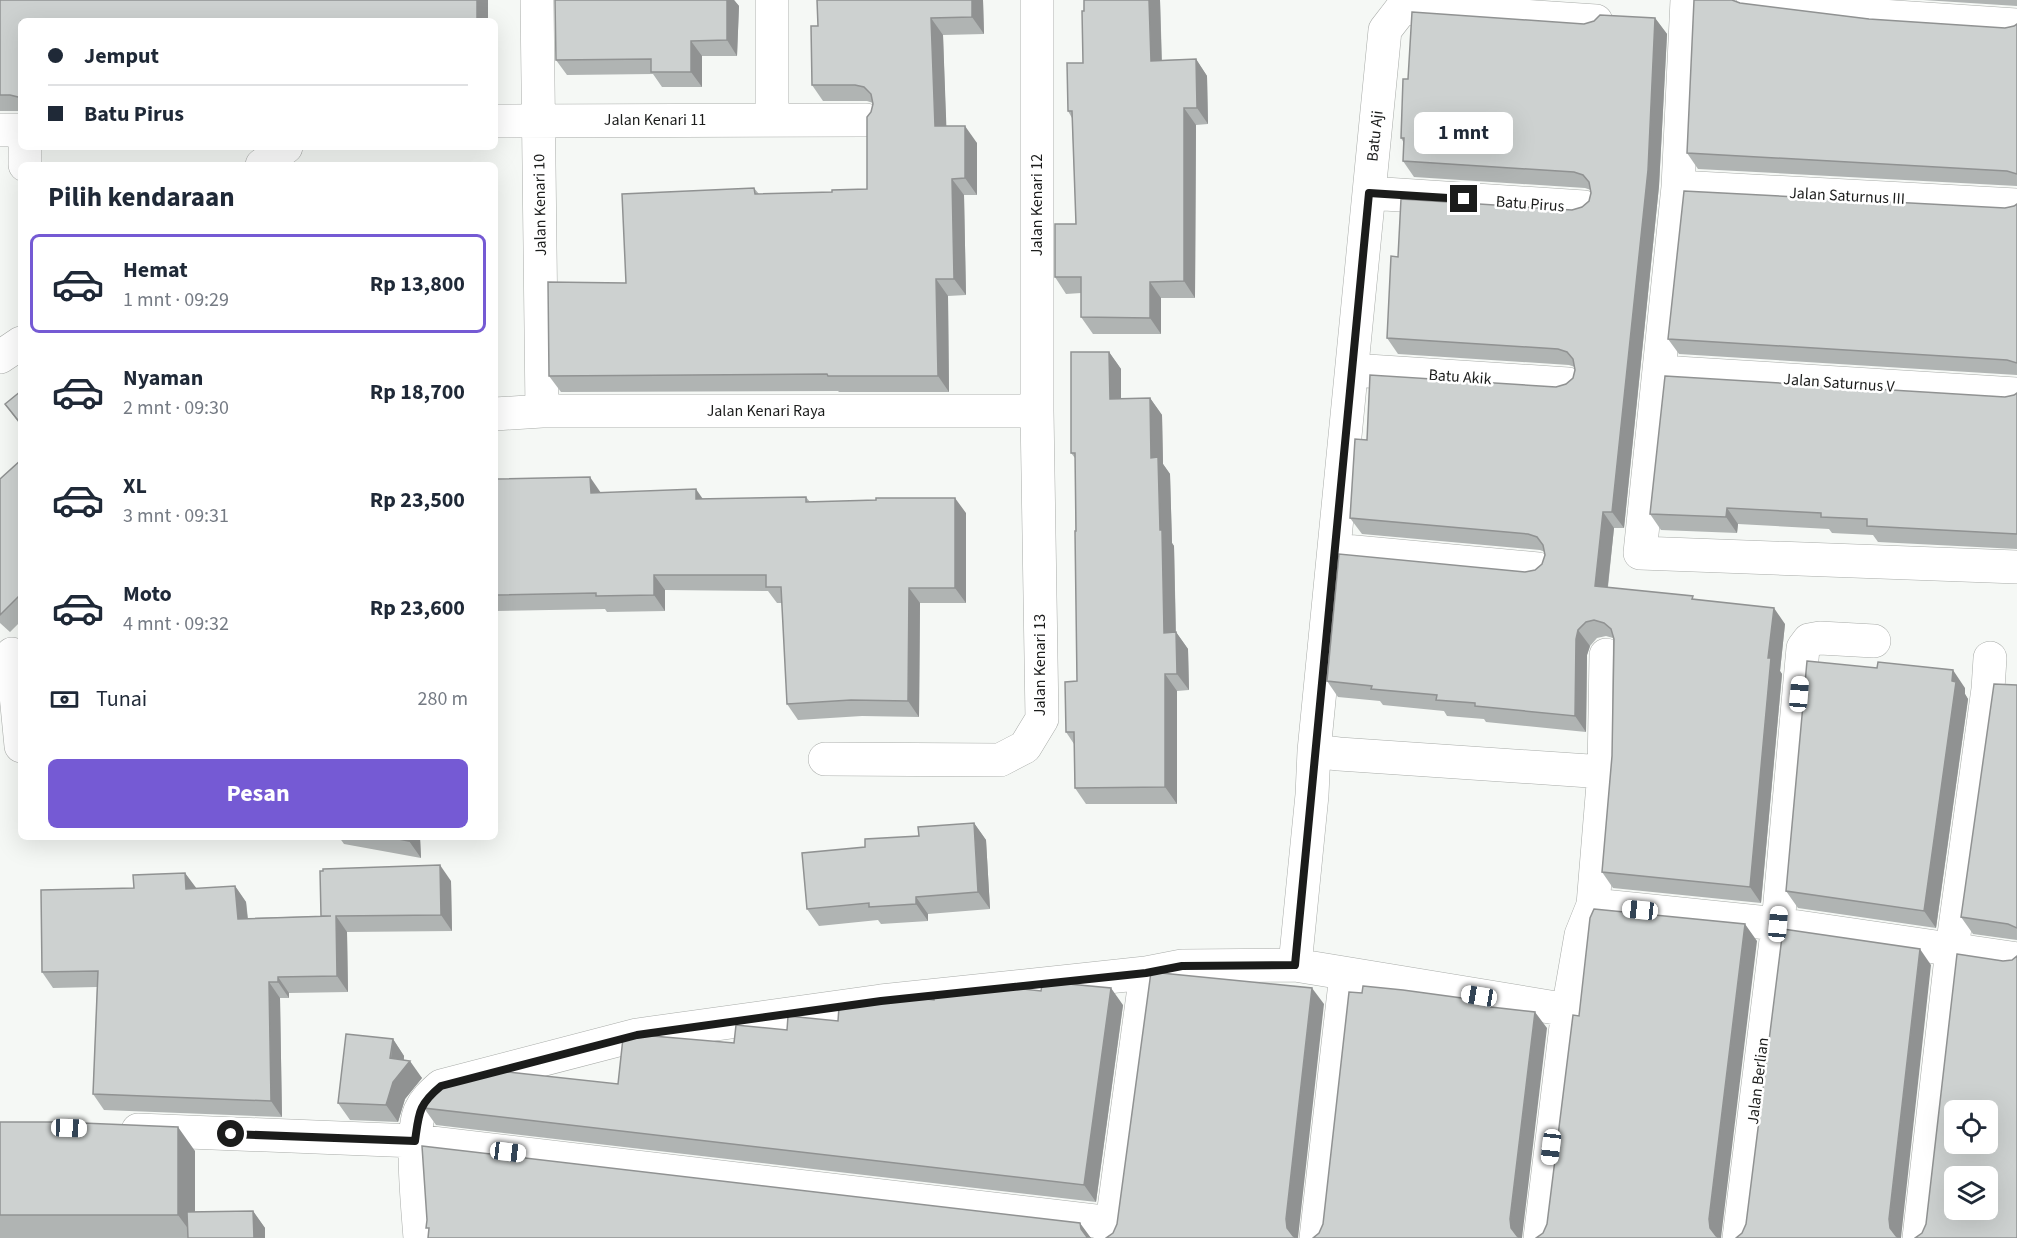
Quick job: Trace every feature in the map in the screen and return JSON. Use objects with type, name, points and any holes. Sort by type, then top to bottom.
[{"type":"street","name":"Jalan Kenari 10","points":[[537,0],[542,411]]},
{"type":"street","points":[[772,0],[772,120]]},
{"type":"street","name":"Jalan Kenari 12","points":[[1037,0],[1038,411]]},
{"type":"street","points":[[1687,0],[1678,187],[1640,553],[2017,567]]},
{"type":"street","points":[[1753,0],[1881,8],[2017,25]]},
{"type":"street","name":"Batu Aji","points":[[1295,965],[1385,30],[1401,8],[1596,21]]},
{"type":"street","name":"Jalan Kenari 11","points":[[498,121],[866,120]]},
{"type":"street","points":[[0,130],[18,130]]},
{"type":"street","points":[[266,162],[282,150]]},
{"type":"street","name":"Jalan Saturnus III","points":[[1678,187],[2017,206]]},
{"type":"street","name":"Batu Pirus","points":[[1369,193],[1584,207]]},
{"type":"street","points":[[0,357],[18,346]]},
{"type":"street","name":"Batu Akik","points":[[1352,370],[1568,384]]},
{"type":"street","name":"Jalan Saturnus V","points":[[1660,372],[2017,394]]},
{"type":"street","name":"Jalan Kenari Raya","points":[[498,414],[542,411],[1038,411]]},
{"type":"street","name":"Jalan Kenari 13","points":[[825,759],[1000,760],[1026,747],[1042,719],[1038,411]]},
{"type":"street","points":[[1334,550],[1538,568]]},
{"type":"street","name":"Jalan Berlian","points":[[1739,1238],[1778,924],[1803,648],[1809,640],[1820,638],[1874,641]]},
{"type":"street","points":[[11,653],[18,718]]},
{"type":"street","points":[[1540,1238],[1568,1010],[1581,935],[1593,905],[1604,772],[1606,655]]},
{"type":"street","points":[[1919,1238],[1952,949],[1988,689],[1990,658]]},
{"type":"street","points":[[1314,751],[1604,772]]},
{"type":"street","points":[[1593,905],[1778,924],[2017,959]]},
{"type":"street","points":[[420,1238],[415,1141],[419,1113],[427,1098],[441,1086],[637,1035],[881,1001],[1146,973],[1182,966],[1295,965],[1568,1010]]},
{"type":"street","points":[[107,1129],[415,1141],[1111,1230],[1146,973]]},
{"type":"street","points":[[1316,1238],[1346,974]]},
{"type":"building","points":[[0,0],[477,0],[477,18],[18,18],[18,97],[0,95]]},
{"type":"building","points":[[555,0],[727,0],[727,40],[691,41],[691,72],[651,72],[651,59],[556,60]]},
{"type":"building","points":[[817,0],[972,0],[972,17],[931,18],[935,126],[965,126],[965,178],[952,179],[954,279],[936,279],[938,376],[828,376],[827,374],[549,376],[548,282],[626,283],[622,194],[754,188],[755,194],[867,189],[867,117],[873,104],[871,94],[864,87],[855,85],[812,85],[811,26],[818,26]]},
{"type":"building","points":[[1084,0],[1149,0],[1151,61],[1196,59],[1197,108],[1184,108],[1184,281],[1150,282],[1150,318],[1081,317],[1081,277],[1055,277],[1055,224],[1076,224],[1072,111],[1068,111],[1067,63],[1083,63],[1082,11],[1084,11]]},
{"type":"building","points":[[1694,0],[1732,0],[1740,3],[1869,19],[2005,28],[2017,24],[2017,174],[2007,171],[1687,153]]},
{"type":"building","points":[[1412,12],[1584,24],[1594,21],[1600,15],[1655,18],[1648,170],[1612,512],[1603,512],[1595,586],[1693,596],[1692,599],[1774,608],[1750,887],[1602,872],[1612,756],[1614,639],[1611,629],[1604,623],[1594,620],[1586,622],[1578,630],[1575,716],[1475,706],[1475,703],[1436,700],[1437,695],[1371,689],[1372,686],[1327,681],[1339,554],[1525,572],[1535,570],[1542,564],[1545,555],[1543,545],[1537,537],[1528,534],[1350,518],[1355,439],[1367,440],[1370,375],[1556,387],[1566,384],[1573,378],[1575,370],[1573,359],[1567,352],[1558,349],[1387,338],[1391,256],[1398,257],[1401,199],[1572,210],[1582,207],[1589,201],[1591,193],[1589,182],[1583,175],[1574,172],[1403,161],[1404,138],[1401,138],[1403,79],[1408,79]]},
{"type":"building","points":[[1684,191],[2005,208],[2017,204],[2017,363],[2007,360],[1668,339]]},
{"type":"building","points":[[1071,352],[1109,352],[1110,399],[1150,398],[1151,458],[1158,457],[1164,633],[1176,632],[1177,674],[1165,674],[1165,787],[1075,788],[1074,732],[1066,732],[1065,682],[1077,681],[1075,453],[1071,453]]},
{"type":"building","points":[[1665,376],[2005,397],[2017,393],[2017,534],[1867,526],[1867,519],[1821,517],[1821,513],[1727,508],[1726,517],[1650,514]]},
{"type":"building","points":[[18,393],[18,420],[5,404]]},
{"type":"building","points":[[18,463],[18,597],[0,615],[0,479]]},
{"type":"building","points":[[590,477],[591,493],[696,489],[696,499],[806,497],[806,502],[876,500],[876,498],[955,498],[955,588],[909,588],[908,701],[851,700],[787,704],[781,587],[766,587],[766,575],[654,575],[654,595],[596,596],[596,593],[498,595],[498,479]]},
{"type":"building","points":[[1807,661],[1877,668],[1878,662],[1953,670],[1952,681],[1956,682],[1924,911],[1786,891]]},
{"type":"building","points":[[1994,684],[2017,685],[2017,928],[2008,924],[1961,917]]},
{"type":"building","points":[[974,823],[978,892],[916,897],[916,904],[869,907],[869,903],[807,909],[802,853],[865,847],[865,839],[919,836],[918,827]]},
{"type":"building","points":[[440,865],[441,915],[336,916],[337,976],[278,977],[278,982],[269,982],[271,1101],[93,1094],[98,971],[42,972],[41,890],[134,888],[133,875],[185,873],[186,889],[235,886],[238,919],[331,916],[321,916],[320,871],[323,869]]},
{"type":"building","points":[[1594,909],[1745,924],[1709,1219],[1710,1228],[1716,1236],[1721,1238],[1536,1238],[1543,1233],[1547,1224],[1573,1015],[1579,1016],[1590,918]]},
{"type":"building","points":[[1783,929],[1920,949],[1889,1219],[1890,1228],[1900,1238],[1736,1238],[1742,1233],[1746,1224]]},
{"type":"building","points":[[1957,954],[2003,961],[2012,960],[2017,956],[2017,1238],[1915,1238],[1922,1233],[1926,1224]]},
{"type":"building","points":[[1151,972],[1312,988],[1286,1219],[1287,1228],[1293,1236],[1298,1238],[1106,1238],[1113,1233],[1117,1224]]},
{"type":"building","points":[[1058,983],[1111,988],[1084,1185],[424,1108],[428,1097],[438,1086],[498,1071],[618,1084],[623,1038],[641,1035],[734,1043],[736,1025],[787,1030],[788,1016],[838,1021],[839,1007],[916,998],[934,1000],[934,996],[1014,988],[1041,991],[1042,985]]},
{"type":"building","points":[[1363,986],[1491,1002],[1491,1007],[1535,1012],[1510,1219],[1511,1228],[1521,1238],[1313,1238],[1319,1233],[1323,1224],[1349,992],[1362,993]]},
{"type":"building","points":[[346,1034],[393,1039],[390,1058],[410,1061],[393,1082],[386,1105],[338,1103]]},
{"type":"building","points":[[0,1122],[178,1127],[178,1215],[0,1215]]},
{"type":"building","points":[[422,1146],[1080,1223],[1081,1229],[1087,1237],[1091,1238],[428,1238]]},
{"type":"building","points":[[253,1211],[254,1238],[188,1238],[187,1212]]},
{"type":"route","points":[[231,1134],[415,1141],[419,1113],[427,1098],[441,1086],[637,1035],[881,1001],[1146,973],[1182,966],[1295,965],[1369,193],[1464,199]]}]
